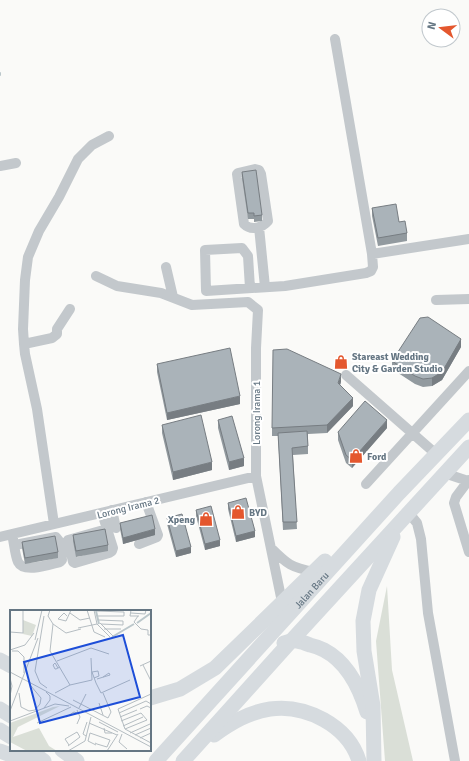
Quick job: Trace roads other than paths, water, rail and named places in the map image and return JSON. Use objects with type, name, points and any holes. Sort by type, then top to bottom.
[{"type":"highway","name":"Jalan Baru","points":[[156,761],[224,688],[399,493],[469,420]]},
{"type":"highway","name":"Jalan Baru","points":[[185,759],[469,447]]},
{"type":"highway","points":[[151,698],[180,689],[214,668],[379,508],[399,493]]},
{"type":"highway","points":[[374,761],[373,706],[364,652],[363,621],[369,590],[404,517]]},
{"type":"highway","points":[[224,688],[272,647],[292,640],[305,643],[324,650],[337,659],[348,673],[358,688],[367,711],[373,742]]},
{"type":"highway","points":[[0,660],[10,665]]},
{"type":"highway","points":[[0,708],[10,715]]},
{"type":"highway","points":[[185,759],[229,724],[246,715],[270,709],[291,709],[314,714],[333,726],[347,740],[359,761]]},
{"type":"highway","points":[[0,730],[10,736]]},
{"type":"highway","points":[[0,751],[27,761]]},
{"type":"highway","points":[[30,751],[44,761]]},
{"type":"highway","points":[[63,751],[77,761]]},
{"type":"street","points":[[250,288],[248,256],[242,248],[205,250],[206,291],[286,286],[371,272],[373,267],[335,39]]},
{"type":"street","points":[[54,524],[38,409],[24,344],[23,329],[25,280],[28,257],[39,231],[78,159],[92,145],[109,136]]},
{"type":"street","points":[[0,166],[16,163]]},
{"type":"street","points":[[255,169],[261,174],[268,221],[264,226],[259,227],[249,228],[244,224],[237,179],[238,173],[255,169]]},
{"type":"street","points":[[259,227],[265,287]]},
{"type":"street","points":[[372,254],[469,239]]},
{"type":"street","points":[[96,276],[117,286],[173,297],[166,267]]},
{"type":"street","name":"Lorong Irama 1","points":[[173,297],[192,305],[248,302],[258,310],[256,348],[256,476],[282,602]]},
{"type":"street","points":[[436,300],[469,299]]},
{"type":"street","points":[[24,344],[52,338],[57,334],[57,328],[70,309]]},
{"type":"street","points":[[366,484],[469,371]]},
{"type":"street","points":[[346,375],[436,454]]},
{"type":"street","points":[[444,473],[469,481],[456,497],[454,503],[469,552]]},
{"type":"street","name":"Lorong Irama 2","points":[[0,537],[256,476]]},
{"type":"street","points":[[139,544],[157,537],[158,534],[146,502]]},
{"type":"street","points":[[112,510],[113,548],[112,551],[75,563],[73,562],[68,540],[112,528]]},
{"type":"street","points":[[102,513],[112,528]]},
{"type":"street","points":[[404,517],[417,524],[421,539],[428,613],[455,761]]},
{"type":"street","points":[[12,534],[14,545],[18,562],[21,566],[26,568],[39,567],[60,562],[62,560],[60,542],[56,537],[14,545]]},
{"type":"street","points":[[272,548],[288,564],[298,569],[314,572]]},
{"type":"place","name":"Stareast Wedding City & Garden Studio","points":[[341,362]]},
{"type":"place","name":"Ford","points":[[356,456]]},
{"type":"place","name":"BYD","points":[[238,512]]},
{"type":"place","name":"Xpeng","points":[[206,519]]}]
